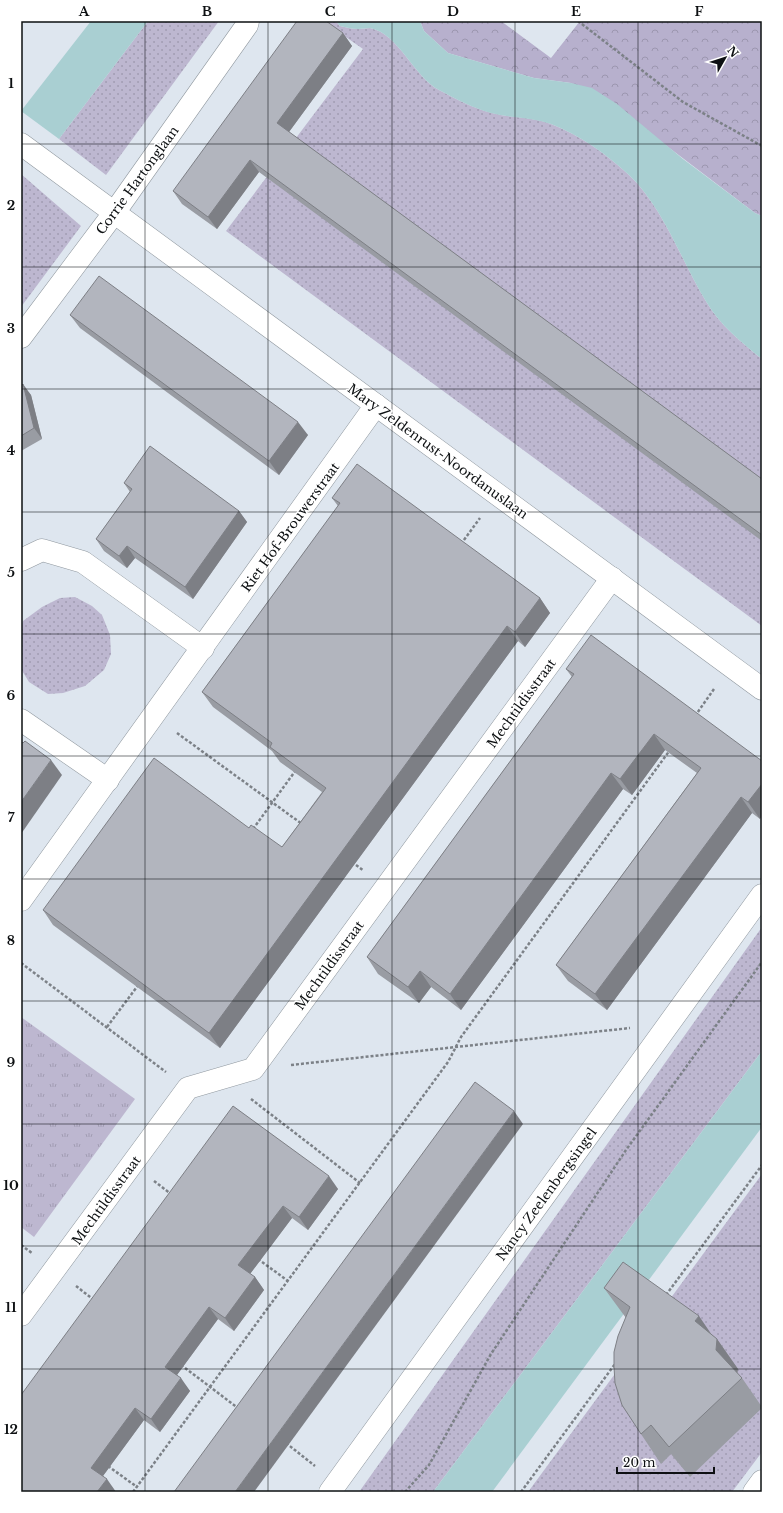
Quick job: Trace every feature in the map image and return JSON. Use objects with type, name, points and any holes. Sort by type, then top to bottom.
[{"type":"street","name":"Corrie Hartonglaan","points":[[21,337],[114,213],[247,25],[248,21]]},
{"type":"street","name":"Mary Zeldenrust-Noordanuslaan","points":[[21,144],[762,689]]},
{"type":"street","name":"Riet Hof-Brouwerstraat","points":[[21,900],[376,406]]},
{"type":"street","points":[[21,560],[42,550],[83,562],[203,648]]},
{"type":"street","name":"Mechtildisstraat","points":[[253,1069],[612,578]]},
{"type":"street","points":[[21,720],[108,780]]},
{"type":"street","name":"Nancy Zeelenbergsingel","points":[[334,1487],[762,895]]},
{"type":"street","points":[[188,1088],[253,1069]]},
{"type":"street","name":"Mechtildisstraat","points":[[21,1315],[188,1088]]},
{"type":"street","points":[[754,1492],[762,1481]]},
{"type":"path","points":[[578,21],[683,102],[762,146]]},
{"type":"path","points":[[460,546],[497,495]]},
{"type":"path","points":[[694,717],[731,666]]},
{"type":"path","points":[[154,716],[304,826]]},
{"type":"path","points":[[133,1492],[448,1062],[456,1046],[670,749]]},
{"type":"path","points":[[249,835],[300,764]]},
{"type":"path","points":[[348,859],[386,887]]},
{"type":"path","points":[[405,1492],[429,1464],[491,1354],[626,1150],[762,962]]},
{"type":"path","points":[[21,963],[188,1088]]},
{"type":"path","points":[[107,1027],[140,982]]},
{"type":"path","points":[[253,1069],[669,1023]]},
{"type":"path","points":[[223,1078],[360,1182]]},
{"type":"path","points":[[664,1298],[762,1164]]},
{"type":"path","points":[[132,1165],[176,1197]]},
{"type":"path","points":[[21,1245],[98,1303]]},
{"type":"path","points":[[257,1258],[288,1281]]},
{"type":"path","points":[[521,1492],[618,1360]]},
{"type":"path","points":[[179,1364],[242,1411]]},
{"type":"path","points":[[280,1440],[334,1487]]},
{"type":"path","points":[[106,1464],[137,1487]]},
{"type":"green space","points":[[148,21],[219,21],[106,175],[59,139]]},
{"type":"green space","points":[[323,21],[336,21],[340,26],[356,29],[370,28],[380,32],[398,46],[430,84],[478,109],[506,116],[551,124],[582,139],[629,175],[652,203],[672,236],[712,311],[732,333],[762,359],[762,626],[226,231],[363,49]]},
{"type":"green space","points":[[420,21],[501,21],[551,58],[580,21],[762,21],[762,216],[755,213],[651,134],[571,83],[534,78],[448,53],[424,31]]},
{"type":"green space","points":[[21,174],[81,226],[21,307]]},
{"type":"green space","points":[[75,597],[92,606],[102,615],[110,635],[111,654],[104,670],[85,686],[63,693],[48,694],[29,682],[21,669],[21,630],[23,621],[42,607],[60,598]]},
{"type":"green space","points":[[762,927],[762,1051],[433,1492],[359,1492]]},
{"type":"green space","points":[[21,1017],[135,1099],[34,1237],[21,1227]]},
{"type":"green space","points":[[762,1174],[762,1452],[732,1492],[528,1492]]},
{"type":"shaded area","points":[[91,21],[148,21],[59,139],[21,111]]},
{"type":"shaded area","points":[[336,21],[420,21],[424,31],[448,53],[534,78],[571,83],[592,88],[617,104],[683,159],[755,213],[762,216],[762,359],[747,347],[718,319],[707,303],[672,236],[652,203],[629,175],[611,160],[582,139],[562,128],[536,120],[491,113],[452,97],[430,84],[398,46],[380,32],[370,28],[356,29],[340,26]]},
{"type":"shaded area","points":[[762,1051],[762,1127],[492,1492],[433,1492]]},
{"type":"building","points":[[297,21],[326,21],[343,33],[277,123],[762,479],[762,535],[250,160],[208,217],[173,191]]},
{"type":"building","points":[[99,276],[298,422],[269,461],[70,315]]},
{"type":"building","points":[[23,384],[34,428],[21,436],[21,386]]},
{"type":"building","points":[[150,446],[239,511],[185,587],[127,546],[119,556],[96,539],[132,489],[124,483]]},
{"type":"building","points":[[357,464],[540,598],[515,632],[507,626],[209,1033],[43,910],[154,758],[249,828],[251,825],[282,847],[326,788],[270,747],[272,743],[202,692],[340,503],[332,498]]},
{"type":"building","points":[[591,635],[762,761],[762,784],[748,802],[741,797],[595,994],[556,965],[701,768],[654,734],[620,779],[611,773],[450,994],[420,971],[408,987],[367,957],[574,674],[566,669]]},
{"type":"building","points":[[25,741],[51,760],[21,802],[21,742],[23,743]]},
{"type":"building","points":[[475,1082],[514,1111],[235,1492],[174,1492]]},
{"type":"building","points":[[233,1106],[329,1176],[299,1217],[283,1206],[238,1265],[255,1277],[225,1318],[209,1307],[165,1367],[181,1378],[151,1419],[135,1408],[91,1468],[107,1479],[97,1492],[21,1492],[21,1395]]},
{"type":"building","points":[[623,1262],[699,1316],[695,1321],[717,1339],[716,1350],[742,1378],[669,1447],[651,1425],[641,1434],[622,1405],[615,1383],[614,1352],[618,1336],[630,1307],[604,1288]]}]
